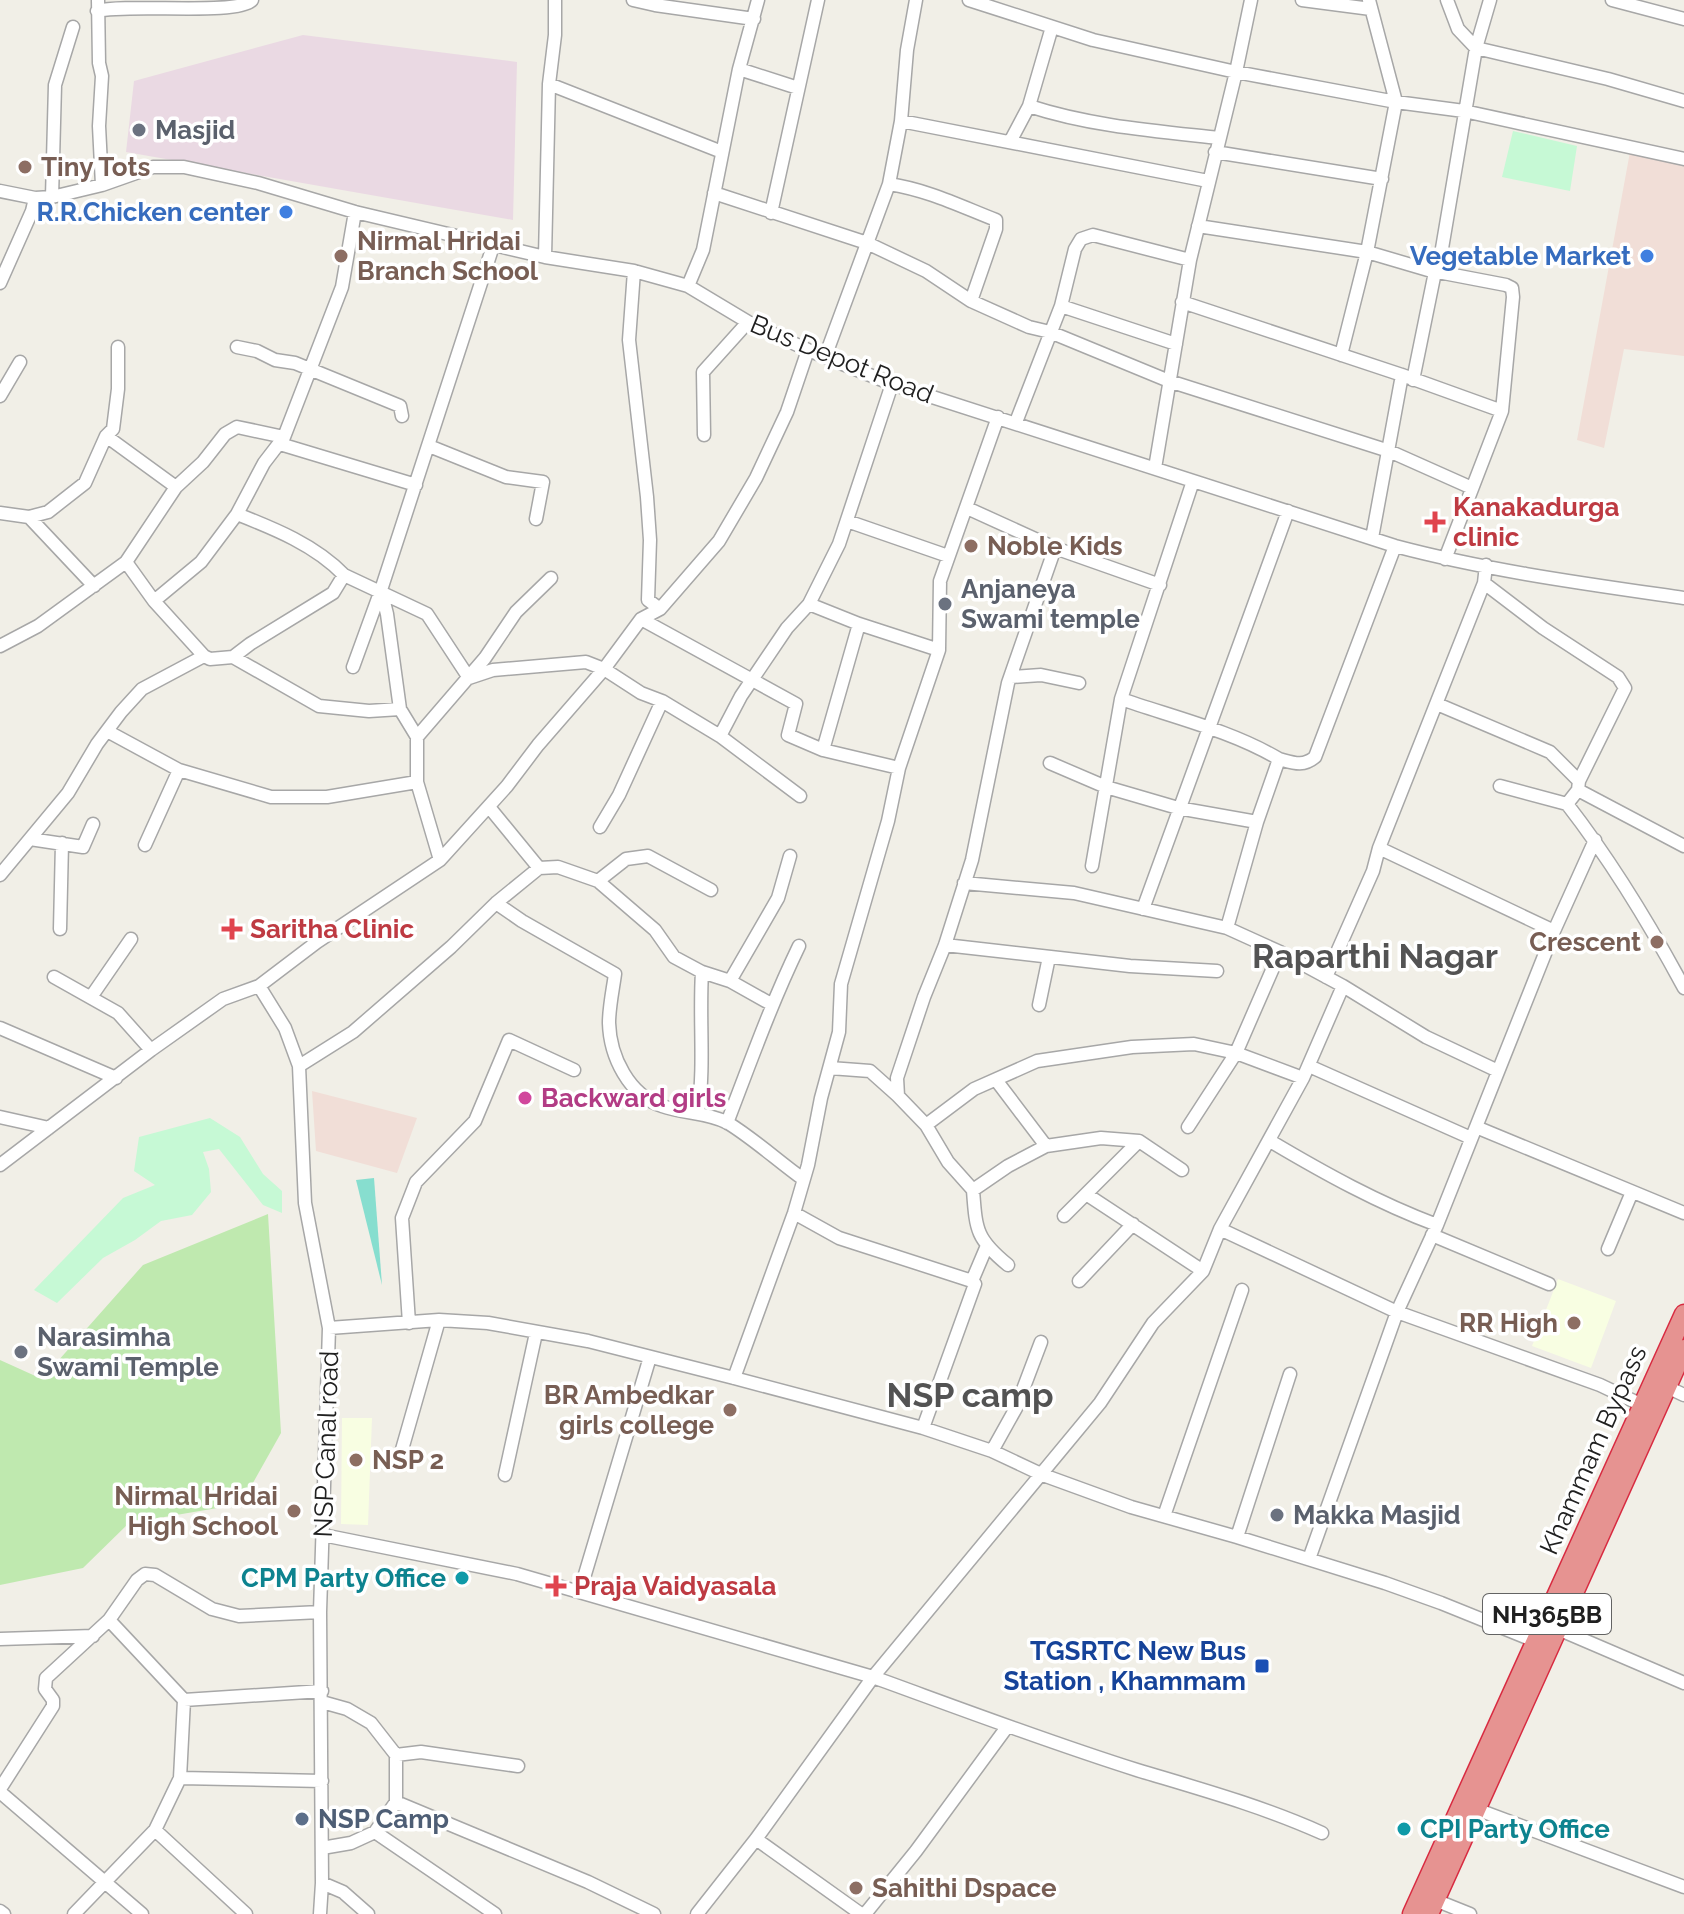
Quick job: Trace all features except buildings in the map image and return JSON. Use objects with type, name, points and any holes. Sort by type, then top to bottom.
[{"type":"highway","name":"Khammam Bypass","points":[[1412,1914],[1432,1898],[1476,1809],[1642,1405],[1684,1314]]},
{"type":"highway","name":"Khammam Bypass","points":[[1432,1898],[1548,1639],[1676,1391],[1684,1349]]},
{"type":"street","points":[[102,185],[99,126],[102,76],[98,6],[226,9],[246,6],[252,0]]},
{"type":"street","points":[[545,257],[549,84],[555,35],[555,0]]},
{"type":"street","points":[[633,0],[754,19]]},
{"type":"street","points":[[688,286],[703,250],[739,69],[758,0]]},
{"type":"street","points":[[771,213],[818,0]]},
{"type":"street","points":[[825,357],[889,184],[901,121],[907,50],[916,0]]},
{"type":"street","points":[[969,0],[1093,40],[1236,72],[1396,102],[1464,111],[1684,159]]},
{"type":"street","points":[[1155,468],[1190,260],[1251,0]]},
{"type":"street","points":[[1302,0],[1370,4],[1396,102],[1367,252],[1341,355]]},
{"type":"street","points":[[1447,0],[1458,29],[1476,48],[1608,79],[1684,101]]},
{"type":"street","points":[[1372,538],[1389,451],[1436,272],[1476,48],[1490,0]]},
{"type":"street","points":[[1619,1],[1684,19]]},
{"type":"street","points":[[52,197],[55,85],[73,27]]},
{"type":"street","points":[[1011,140],[1029,106],[1052,27]]},
{"type":"street","points":[[739,69],[798,88]]},
{"type":"street","points":[[549,84],[722,152]]},
{"type":"street","points":[[1029,106],[1106,124],[1219,138]]},
{"type":"street","points":[[901,121],[1011,140],[1076,156],[1208,181]]},
{"type":"street","points":[[1215,152],[1382,179]]},
{"type":"street","name":"Bus Depot Road","points":[[0,191],[35,198],[52,197],[102,185],[153,167],[184,167],[545,257],[634,271],[688,286],[748,322],[892,384],[1395,546],[1445,559],[1583,584],[1684,598]]},
{"type":"street","points":[[889,184],[950,199],[996,220],[996,229],[971,301]]},
{"type":"street","points":[[714,193],[867,243],[926,271],[971,301],[1029,327],[1050,332],[1169,381],[1389,451],[1472,488]]},
{"type":"street","points":[[0,283],[35,198]]},
{"type":"street","points":[[154,601],[201,562],[237,514],[264,463],[282,440],[342,287],[355,212]]},
{"type":"street","points":[[1198,226],[1367,252],[1436,272],[1512,288],[1502,411],[1445,559]]},
{"type":"street","points":[[1016,422],[1061,306],[1075,249],[1081,239],[1093,235],[1190,260]]},
{"type":"street","points":[[353,667],[494,243]]},
{"type":"street","points":[[634,271],[629,340],[647,497],[650,540],[648,600],[660,609]]},
{"type":"street","points":[[1182,302],[1502,411]]},
{"type":"street","points":[[1061,306],[1176,344]]},
{"type":"street","points":[[704,435],[703,372],[748,322]]},
{"type":"street","points":[[0,513],[29,517],[48,512],[85,483],[106,436],[113,429],[118,347]]},
{"type":"street","points":[[237,347],[311,370],[400,406],[402,416]]},
{"type":"street","points":[[0,1165],[223,999],[259,986],[317,942],[440,860],[489,807],[604,669],[641,619],[660,609],[719,541],[756,478],[787,412],[808,350]]},
{"type":"street","points":[[0,396],[20,362]]},
{"type":"street","points":[[720,736],[787,628],[809,604],[839,544],[892,384]]},
{"type":"street","points":[[734,1378],[794,1213],[839,1032],[841,984],[888,821],[899,768],[939,650],[940,581],[998,417]]},
{"type":"street","points":[[0,646],[38,626],[126,562],[176,487],[203,462],[225,434],[237,427],[416,485]]},
{"type":"street","points":[[106,436],[176,487]]},
{"type":"street","points":[[429,446],[506,477],[543,482],[536,519]]},
{"type":"street","points":[[1092,866],[1121,699],[1193,481]]},
{"type":"street","points":[[967,508],[1055,548],[1160,585]]},
{"type":"street","points":[[1143,909],[1206,728],[1288,511]]},
{"type":"street","points":[[237,514],[288,536],[332,563],[344,575],[427,614],[469,678]]},
{"type":"street","points":[[29,517],[94,586]]},
{"type":"street","points":[[847,521],[948,556]]},
{"type":"street","points":[[1121,699],[1206,728],[1279,759],[1307,763],[1315,757],[1395,546]]},
{"type":"street","points":[[898,1096],[897,1078],[972,860],[1011,677],[1055,548]]},
{"type":"street","points":[[126,562],[154,601],[210,659],[233,657],[333,593],[344,575]]},
{"type":"street","points":[[1326,977],[1373,871],[1379,848],[1484,583],[1486,565]]},
{"type":"street","points":[[417,737],[469,678],[516,612],[551,578]]},
{"type":"street","points":[[1484,583],[1543,628],[1618,677],[1625,688],[1567,804]]},
{"type":"street","points":[[381,590],[400,709],[417,737],[417,782],[440,860]]},
{"type":"street","points":[[809,604],[939,650]]},
{"type":"street","points":[[641,619],[796,704],[788,735],[823,750],[899,768]]},
{"type":"street","points":[[823,750],[859,624]]},
{"type":"street","points":[[0,875],[68,793],[107,731],[142,689],[204,656]]},
{"type":"street","points":[[233,657],[319,706],[369,711],[400,709]]},
{"type":"street","points":[[469,678],[493,670],[586,662],[604,669],[641,693],[662,701],[720,736],[800,796]]},
{"type":"street","points":[[1011,677],[1041,675],[1079,683]]},
{"type":"street","points":[[600,827],[619,795],[662,701]]},
{"type":"street","points":[[1437,704],[1550,752],[1579,785],[1684,846]]},
{"type":"street","points":[[107,731],[179,770],[271,797],[327,797],[417,782]]},
{"type":"street","points":[[1227,928],[1257,822],[1279,759]]},
{"type":"street","points":[[1050,763],[1106,787],[1178,808],[1257,822]]},
{"type":"street","points":[[145,845],[179,770]]},
{"type":"street","points":[[1500,786],[1567,804],[1645,915],[1684,988]]},
{"type":"street","points":[[489,807],[539,868]]},
{"type":"street","points":[[30,839],[83,847],[93,824]]},
{"type":"street","points":[[1309,1559],[1397,1312],[1474,1133],[1554,931],[1595,840]]},
{"type":"street","points":[[60,929],[62,843]]},
{"type":"street","points":[[1379,848],[1554,931]]},
{"type":"street","points":[[598,881],[626,859],[648,856],[711,890]]},
{"type":"street","points":[[730,981],[778,898],[790,856]]},
{"type":"street","points":[[299,1066],[353,1032],[539,868],[558,867],[598,881],[655,930],[674,957],[702,972],[730,981],[771,1004]]},
{"type":"street","points":[[964,883],[1074,893],[1227,928],[1343,986],[1426,1037],[1498,1071]]},
{"type":"street","points":[[496,903],[615,974],[610,1035],[617,1059],[633,1089],[664,1107],[698,1112],[727,1123],[803,1179]]},
{"type":"street","points":[[91,997],[131,939]]},
{"type":"street","points":[[945,945],[1217,971]]},
{"type":"street","points":[[727,1123],[771,1004],[799,946]]},
{"type":"street","points":[[1188,1127],[1236,1053],[1280,952]]},
{"type":"street","points":[[1039,1005],[1049,957]]},
{"type":"street","points":[[698,1112],[703,1081],[702,972]]},
{"type":"street","points":[[54,977],[118,1013],[151,1050]]},
{"type":"street","name":"NSP Canal road","points":[[259,986],[285,1028],[299,1066],[305,1203],[329,1328],[320,1612],[320,1914]]},
{"type":"street","points":[[697,1914],[756,1839],[873,1677],[1100,1403],[1153,1323],[1203,1271],[1220,1229],[1306,1072],[1343,986]]},
{"type":"street","points":[[0,1028],[116,1078]]},
{"type":"street","points":[[409,1323],[402,1218],[416,1182],[475,1121],[509,1040],[574,1070]]},
{"type":"street","points":[[926,1125],[974,1089],[1037,1061],[1132,1047],[1194,1044],[1306,1072],[1684,1213]]},
{"type":"street","points":[[830,1068],[870,1071],[926,1125],[948,1162],[973,1190],[976,1222],[986,1248],[1008,1265]]},
{"type":"street","points":[[996,1080],[1046,1146]]},
{"type":"street","points":[[0,1117],[49,1128]]},
{"type":"street","points":[[973,1190],[1008,1166],[1046,1146],[1101,1138],[1139,1141],[1182,1170]]},
{"type":"street","points":[[1064,1216],[1139,1141]]},
{"type":"street","points":[[1270,1141],[1434,1230],[1549,1284]]},
{"type":"street","points":[[1608,1249],[1632,1192]]},
{"type":"street","points":[[1086,1194],[1203,1271]]},
{"type":"street","points":[[794,1213],[839,1238],[975,1284],[923,1428]]},
{"type":"street","points":[[1079,1281],[1133,1224]]},
{"type":"street","points":[[1220,1229],[1397,1312],[1600,1385],[1642,1405]]},
{"type":"street","points":[[972,1281],[986,1248]]},
{"type":"street","points":[[1164,1516],[1242,1290]]},
{"type":"street","points":[[329,1328],[439,1320],[488,1323],[588,1341],[734,1378],[923,1428],[992,1451],[1043,1475],[1164,1516],[1309,1559],[1684,1683]]},
{"type":"street","points":[[401,1453],[439,1320]]},
{"type":"street","points":[[505,1475],[536,1333]]},
{"type":"street","points":[[992,1451],[1016,1408],[1041,1342]]},
{"type":"street","points":[[580,1591],[650,1357]]},
{"type":"street","points":[[1237,1537],[1290,1374]]},
{"type":"street","points":[[323,1535],[517,1574],[873,1677],[1007,1727],[1229,1796],[1322,1833]]},
{"type":"street","points":[[142,1914],[0,1791],[53,1706],[45,1689],[46,1678],[109,1620],[137,1580],[145,1574],[155,1575],[212,1609],[239,1616],[320,1612]]},
{"type":"street","points":[[74,1914],[155,1830],[180,1778],[184,1700],[109,1620]]},
{"type":"street","points":[[0,1639],[93,1636]]},
{"type":"street","points":[[184,1700],[322,1697],[371,1723],[396,1755],[396,1802],[375,1832],[351,1843],[322,1848]]},
{"type":"street","points":[[756,1839],[863,1914],[916,1851],[1007,1727]]},
{"type":"street","points":[[396,1755],[421,1752],[518,1766]]},
{"type":"street","points":[[180,1778],[322,1781]]},
{"type":"street","points":[[396,1802],[588,1882],[654,1914]]},
{"type":"street","points":[[1476,1809],[1684,1887]]},
{"type":"street","points":[[155,1830],[246,1914]]},
{"type":"street","points":[[375,1832],[495,1914]]},
{"type":"street","points":[[322,1883],[343,1892],[368,1914]]},
{"type":"street","points":[[1432,1898],[1470,1914]]},
{"type":"shaded area","points":[[303,35],[517,62],[513,220],[126,152],[134,81]]},
{"type":"shaded area","name":"Vegetable Market","points":[[1630,152],[1684,163],[1684,356],[1624,349],[1604,448],[1577,440]]},
{"type":"shaded area","points":[[312,1091],[417,1118],[397,1173],[316,1151]]},
{"type":"shaded area","points":[[374,1178],[382,1285],[356,1180]]},
{"type":"shaded area","name":"RR High","points":[[1558,1279],[1616,1301],[1591,1368],[1532,1346]]},
{"type":"shaded area","name":"NSP 2","points":[[342,1418],[372,1418],[368,1525],[341,1524]]},
{"type":"green space","points":[[1513,131],[1577,146],[1570,191],[1502,177]]},
{"type":"green space","points":[[210,1118],[240,1137],[263,1174],[282,1191],[282,1213],[263,1205],[219,1149],[203,1152],[209,1169],[211,1192],[192,1215],[161,1221],[103,1258],[57,1303],[34,1290],[123,1198],[155,1185],[134,1171],[139,1137]]},
{"type":"green space","points":[[268,1214],[281,1433],[241,1504],[129,1523],[83,1568],[0,1585],[0,1360],[42,1379],[143,1265]]},
{"type":"place","name":"Masjid","points":[[139,130]]},
{"type":"place","name":"Tiny Tots","points":[[25,167]]},
{"type":"place","name":"R.R.Chicken center","points":[[286,212]]},
{"type":"place","name":"Nirmal Hridai Branch School","points":[[341,256]]},
{"type":"place","name":"Vegetable Market","points":[[1647,256]]},
{"type":"place","name":"Kanakadurga clinic","points":[[1435,522]]},
{"type":"place","name":"Noble Kids","points":[[971,546]]},
{"type":"place","name":"Anjaneya Swami temple","points":[[945,604]]},
{"type":"place","name":"Saritha Clinic","points":[[232,929]]},
{"type":"place","name":"Crescent","points":[[1657,942]]},
{"type":"place","name":"Backward girls","points":[[525,1098]]},
{"type":"place","name":"RR High","points":[[1574,1323]]},
{"type":"place","name":"Narasimha Swami Temple","points":[[21,1352]]},
{"type":"place","name":"BR Ambedkar girls college","points":[[730,1410]]},
{"type":"place","name":"NSP 2","points":[[356,1460]]},
{"type":"place","name":"Nirmal Hridai High School","points":[[294,1511]]},
{"type":"place","name":"Makka Masjid","points":[[1277,1515]]},
{"type":"place","name":"CPM Party Office","points":[[462,1578]]},
{"type":"place","name":"Praja Vaidyasala","points":[[556,1586]]},
{"type":"place","name":"TGSRTC New Bus Station , Khammam","points":[[1262,1666]]},
{"type":"place","name":"NSP Camp","points":[[302,1819]]},
{"type":"place","name":"CPI Party Office","points":[[1404,1829]]},
{"type":"place","name":"Sahithi Dspace","points":[[856,1888]]},
{"type":"district","name":"Raparthi Nagar","points":[[1375,956]]},
{"type":"district","name":"NSP camp","points":[[970,1395]]}]
